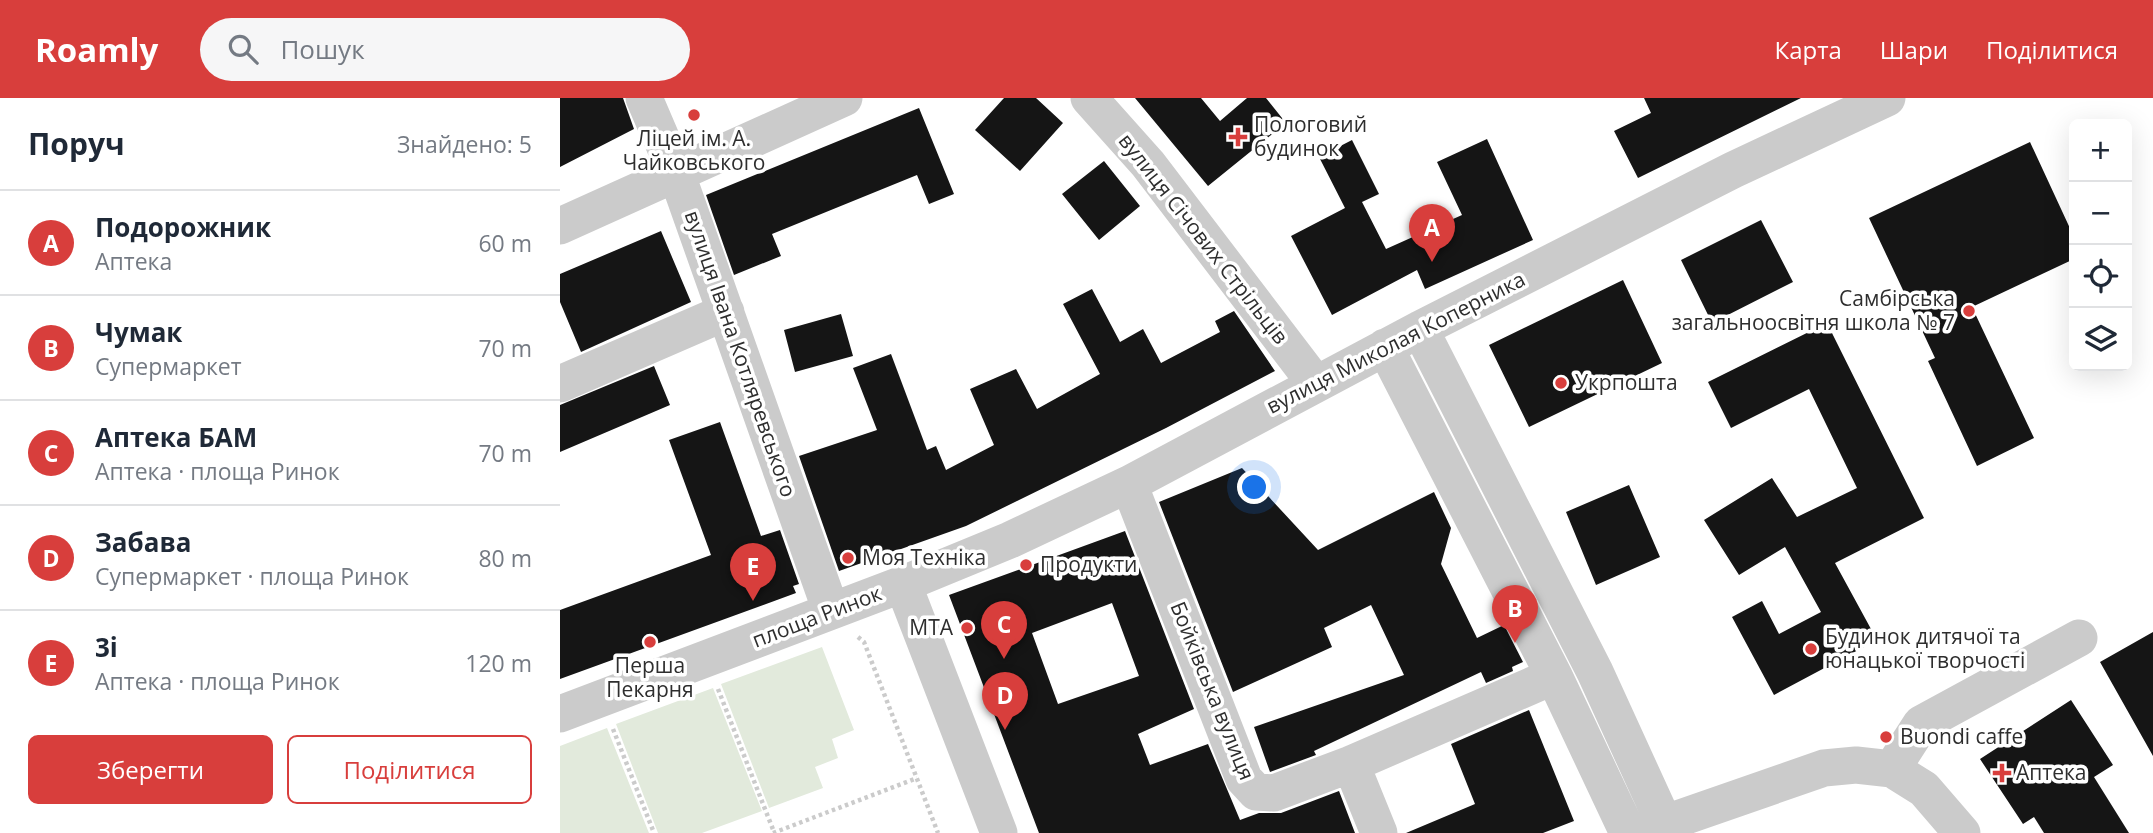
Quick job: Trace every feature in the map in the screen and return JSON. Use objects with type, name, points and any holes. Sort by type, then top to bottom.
[{"type":"street","name":"вулиця Івана Котляревського","points":[[644,98],[677,175],[841,623]]},
{"type":"street","points":[[560,226],[844,98]]},
{"type":"street","name":"вулиця Січових Стрільців","points":[[1089,98],[1148,164],[1315,383]]},
{"type":"street","name":"вулиця Миколая Коперника","points":[[903,584],[1010,540],[1129,484],[1420,329],[1733,170],[1887,98]]},
{"type":"street","points":[[560,384],[726,312]]},
{"type":"street","points":[[1420,329],[1595,672],[1651,828],[1824,768],[1856,765],[1892,769],[1924,789],[1962,833]]},
{"type":"street","points":[[1385,347],[1555,676],[1628,833]]},
{"type":"street","name":"Бойківська вулиця","points":[[1129,484],[1244,779],[1256,792],[1274,793],[1351,764],[1555,676]]},
{"type":"street","name":"площа Ринок","points":[[560,714],[841,623],[903,584],[999,833]]},
{"type":"street","points":[[1892,769],[1921,724],[2079,638]]},
{"type":"street","points":[[1351,764],[1379,833]]},
{"type":"path","points":[[841,623],[864,642],[938,833]]},
{"type":"path","points":[[715,681],[773,833],[917,778]]},
{"type":"path","points":[[610,721],[654,833]]},
{"type":"shaded area","points":[[822,647],[854,730],[832,739],[838,758],[815,767],[823,788],[769,808],[721,684]]},
{"type":"shaded area","points":[[713,688],[762,811],[702,833],[658,833],[616,724]]},
{"type":"shaded area","points":[[607,728],[649,833],[560,833],[560,746]]},
{"type":"building","points":[[560,98],[623,98],[634,129],[560,167]]},
{"type":"building","points":[[1004,98],[1036,98],[1063,123],[1020,171],[975,130]]},
{"type":"building","points":[[1135,98],[1201,98],[1220,121],[1247,98],[1266,98],[1286,123],[1208,186]]},
{"type":"building","points":[[1644,98],[1801,98],[1638,178],[1614,131],[1651,113]]},
{"type":"building","points":[[919,108],[954,194],[929,204],[917,175],[772,234],[781,256],[734,275],[706,195]]},
{"type":"building","points":[[1487,139],[1533,240],[1425,289],[1417,270],[1332,315],[1291,236],[1345,208],[1319,157],[1352,140],[1379,194],[1362,202],[1386,249],[1462,215],[1437,162]]},
{"type":"building","points":[[2030,142],[2069,226],[2069,261],[1972,307],[2034,438],[1977,466],[1928,361],[1935,358],[1869,218]]},
{"type":"building","points":[[1104,161],[1140,206],[1099,240],[1062,194]]},
{"type":"building","points":[[1761,220],[1793,282],[1712,323],[1681,260]]},
{"type":"building","points":[[661,231],[691,302],[581,352],[560,302],[560,274]]},
{"type":"building","points":[[1623,280],[1662,363],[1529,427],[1489,345]]},
{"type":"building","points":[[1092,289],[1120,342],[1143,329],[1161,363],[1220,332],[1215,321],[1234,311],[1275,371],[966,526],[839,571],[799,456],[877,430],[853,368],[891,354],[927,450],[936,446],[946,470],[994,445],[970,389],[1016,369],[1037,409],[1100,374],[1063,304]]},
{"type":"building","points":[[841,314],[853,356],[795,372],[784,330]]},
{"type":"building","points":[[1827,323],[1924,518],[1835,563],[1877,640],[1774,695],[1732,617],[1762,601],[1779,634],[1821,612],[1785,547],[1739,575],[1704,520],[1772,478],[1797,517],[1857,488],[1809,389],[1731,428],[1708,382]]},
{"type":"building","points":[[654,366],[670,405],[560,452],[560,405]]},
{"type":"building","points":[[720,422],[761,536],[780,530],[799,584],[793,586],[796,593],[560,679],[560,610],[711,555],[669,440]]},
{"type":"building","points":[[1242,468],[1318,550],[1434,492],[1451,528],[1441,564],[1477,638],[1504,625],[1523,662],[1512,667],[1513,671],[1486,683],[1481,672],[1314,751],[1316,755],[1270,772],[1254,727],[1404,675],[1371,605],[1324,628],[1332,647],[1233,692],[1159,502]]},
{"type":"building","points":[[1629,485],[1660,557],[1596,585],[1566,512]]},
{"type":"building","points":[[1125,531],[1194,709],[1138,734],[1150,765],[1208,744],[1240,820],[1259,813],[1281,813],[1339,791],[1355,833],[1039,833],[949,595]],"holes":[[[1112,603],[1139,676],[1058,704],[1032,633]]]},
{"type":"building","points":[[2153,632],[2153,756],[2100,662]]},
{"type":"building","points":[[2071,700],[2113,765],[2094,777],[2129,833],[2044,833],[2034,817],[2023,824],[1980,759]]},
{"type":"building","points":[[1529,710],[1574,821],[1543,833],[1406,833],[1475,804],[1451,744]]},
{"type":"place","name":"Ліцей ім. А. Чайковського","points":[[694,115]]},
{"type":"place","name":"Пологовий будинок","points":[[1238,137]]},
{"type":"place","name":"Подорожник","points":[[1432,262]]},
{"type":"place","name":"Самбірська загальноосвітня школа № 7","points":[[1969,311]]},
{"type":"place","name":"Укрпошта","points":[[1561,383]]},
{"type":"place","name":"Моя Техніка","points":[[848,558]]},
{"type":"place","name":"Продукти","points":[[1026,565]]},
{"type":"place","name":"3і","points":[[753,601]]},
{"type":"place","name":"MTA","points":[[967,628]]},
{"type":"place","name":"Перша Пекарня","points":[[650,642]]},
{"type":"place","name":"Чумак","points":[[1515,643]]},
{"type":"place","name":"Будинок дитячої та юнацької творчості","points":[[1811,649]]},
{"type":"place","name":"Аптека БАМ","points":[[1004,659]]},
{"type":"place","name":"Забава","points":[[1005,730]]},
{"type":"place","name":"Buondi caffe","points":[[1886,737]]},
{"type":"place","name":"Аптека","points":[[2002,773]]}]
